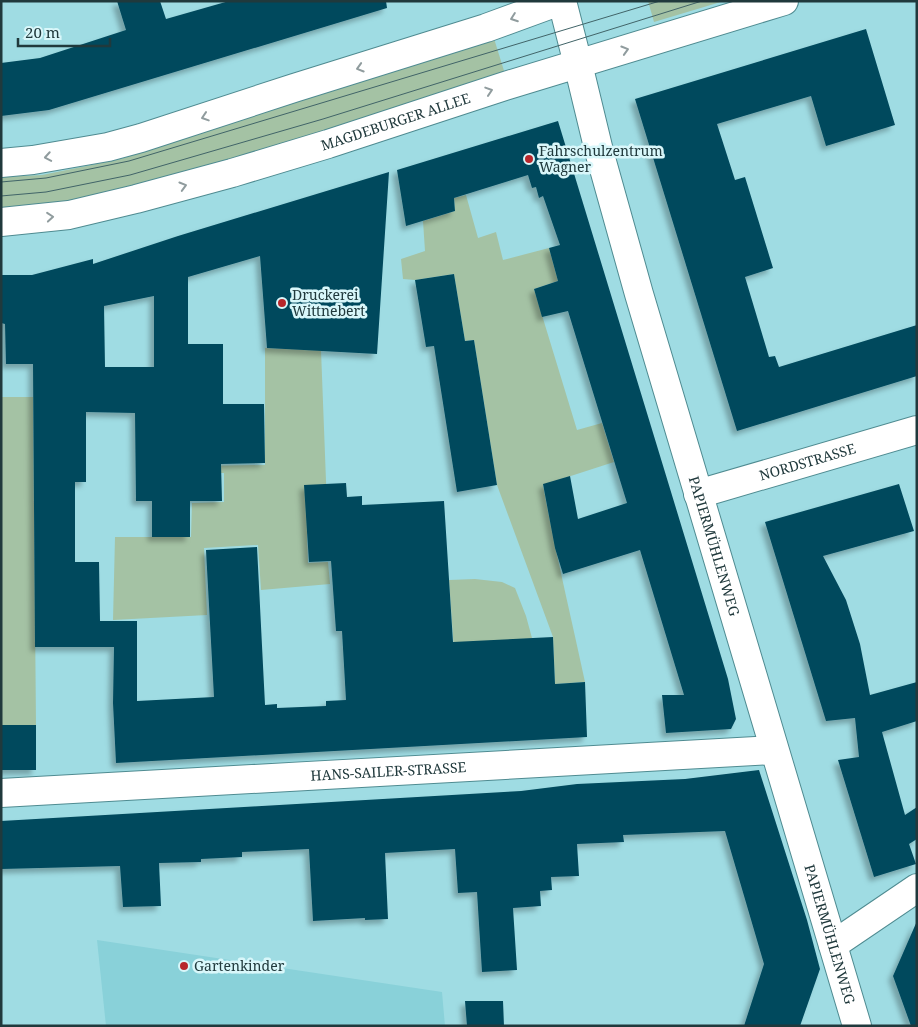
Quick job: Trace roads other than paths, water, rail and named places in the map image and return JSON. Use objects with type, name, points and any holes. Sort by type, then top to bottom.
[{"type":"street","name":"PAPIERMÜHLENWEG","points":[[561,1],[599,151],[634,274],[856,1026]]},
{"type":"street","points":[[1,163],[33,160],[108,147],[141,138],[486,28],[561,1]]},
{"type":"street","name":"MAGDEBURGER ALLEE","points":[[1,222],[69,215],[136,199],[328,144],[505,86],[784,1]]},
{"type":"street","name":"NORDSTRASSE","points":[[698,494],[917,430]]},
{"type":"street","name":"HANS-SAILER-STRASSE","points":[[1,794],[774,750]]},
{"type":"street","points":[[833,945],[917,888]]},
{"type":"tram line","points":[[1,182],[46,178],[129,161],[660,1]]},
{"type":"tram line","points":[[1,196],[46,192],[130,175],[323,119],[702,1]]},
{"type":"place","name":"Fahrschulzentrum Wagner","points":[[529,159]]},
{"type":"place","name":"Druckerei Wittnebert","points":[[282,303]]},
{"type":"place","name":"Gartenkinder","points":[[184,966]]}]
